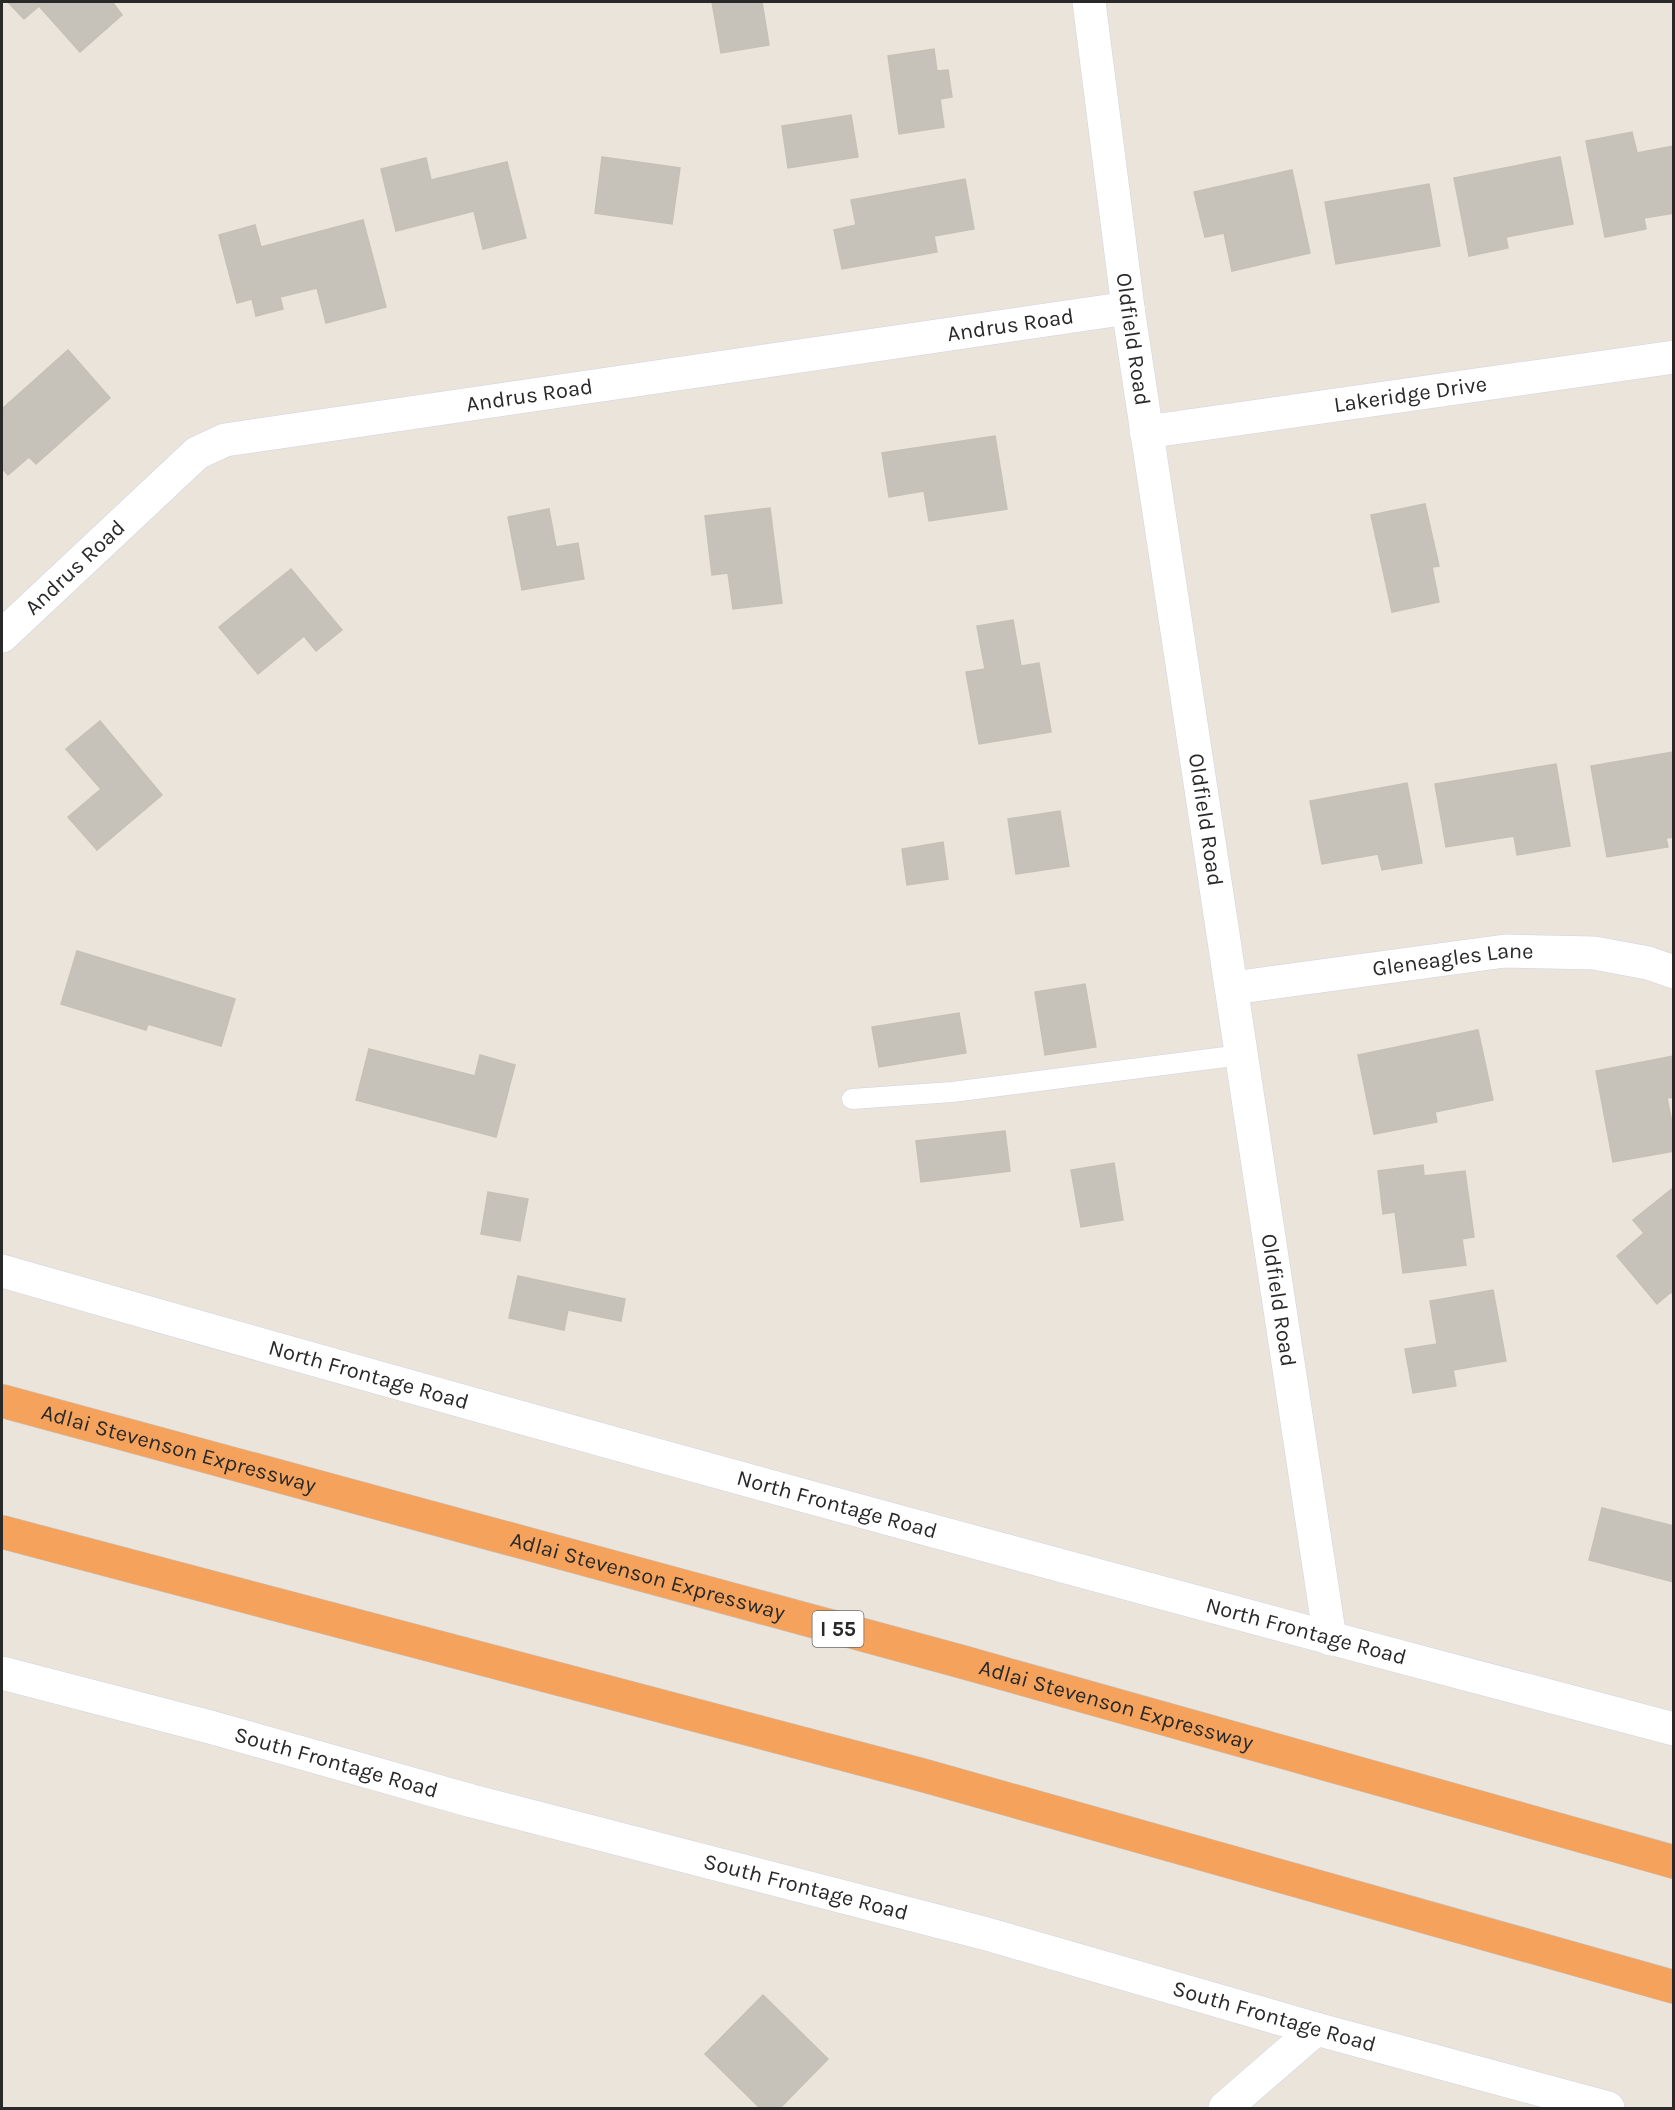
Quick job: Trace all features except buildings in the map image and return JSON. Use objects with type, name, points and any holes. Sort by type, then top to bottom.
[{"type":"highway","name":"Adlai Stevenson Expressway","points":[[2,1401],[970,1665],[1674,1862]]},
{"type":"highway","points":[[2,1532],[922,1775],[1674,1987]]},
{"type":"street","name":"Oldfield Road","points":[[1089,2],[1146,432],[1189,720],[1233,988],[1241,1055],[1330,1639]]},
{"type":"street","name":"Andrus Road","points":[[2,636],[197,453],[225,440],[1128,308]]},
{"type":"street","name":"Lakeridge Drive","points":[[1146,432],[1674,357]]},
{"type":"street","name":"Gleneagles Lane","points":[[1233,988],[1504,951],[1594,953],[1648,963],[1674,972]]},
{"type":"street","name":"North Frontage Road","points":[[2,1271],[534,1422],[1330,1639],[1674,1729]]},
{"type":"street","name":"South Frontage Road","points":[[2,1673],[210,1727],[472,1801],[987,1934],[1316,2029],[1608,2109]]},
{"type":"street","points":[[1225,2109],[1316,2029]]},
{"type":"lane","points":[[852,1099],[952,1092],[1241,1055]]}]
